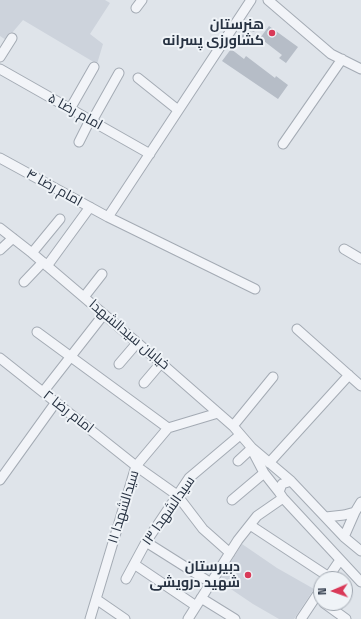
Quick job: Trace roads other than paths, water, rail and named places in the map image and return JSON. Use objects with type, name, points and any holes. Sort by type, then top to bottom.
[{"type":"street","points":[[136,8],[142,0]]},
{"type":"street","points":[[108,217],[251,0]]},
{"type":"street","points":[[268,0],[331,54],[361,69]]},
{"type":"street","points":[[0,58],[12,38]]},
{"type":"street","points":[[283,144],[342,59]]},
{"type":"street","points":[[70,109],[94,67]]},
{"type":"street","name":"امام رضا ۵","points":[[0,70],[150,154]]},
{"type":"street","points":[[79,142],[119,72]]},
{"type":"street","points":[[138,78],[178,110]]},
{"type":"street","name":"امام رضا ۴","points":[[0,158],[108,217],[255,289]]},
{"type":"street","points":[[24,282],[45,264],[90,207]]},
{"type":"street","points":[[32,253],[60,219]]},
{"type":"street","name":"خیابان سیدالشهدا","points":[[0,228],[32,253],[161,363],[233,426],[252,448]]},
{"type":"street","points":[[0,250],[13,238]]},
{"type":"street","points":[[344,249],[361,259]]},
{"type":"street","points":[[84,297],[102,274]]},
{"type":"street","points":[[43,392],[104,314]]},
{"type":"street","points":[[297,330],[361,386]]},
{"type":"street","points":[[37,332],[168,428],[218,413]]},
{"type":"street","points":[[119,364],[137,343]]},
{"type":"street","name":"امام رضا ۲","points":[[0,358],[136,466],[177,495],[203,529],[230,553]]},
{"type":"street","points":[[144,383],[161,363]]},
{"type":"street","points":[[269,463],[349,375]]},
{"type":"street","points":[[233,426],[273,377]]},
{"type":"street","points":[[0,480],[56,402]]},
{"type":"street","name":"سیدالشهدا ۱۱","points":[[90,619],[136,466],[168,428]]},
{"type":"street","name":"سیدالشهدا ۱۳","points":[[126,578],[146,542],[189,478],[240,435]]},
{"type":"street","points":[[252,448],[291,481],[344,537],[361,551]]},
{"type":"street","points":[[238,461],[252,448]]},
{"type":"street","points":[[252,448],[264,473],[281,495],[361,582]]},
{"type":"street","points":[[232,500],[264,473]]},
{"type":"street","points":[[188,619],[210,583],[250,525],[257,516],[281,495],[282,484],[291,481]]},
{"type":"street","points":[[344,537],[361,502]]},
{"type":"street","points":[[326,517],[357,512]]},
{"type":"street","points":[[250,525],[318,571]]},
{"type":"street","points":[[146,542],[210,583]]},
{"type":"street","points":[[333,571],[340,560]]},
{"type":"street","points":[[134,564],[199,602],[235,619]]},
{"type":"street","points":[[96,600],[125,619]]},
{"type":"street","points":[[301,619],[313,605]]},
{"type":"street","points":[[335,611],[346,619]]},
{"type":"place","name":"هنرستان کشاورزی پسرانه","points":[[272,33]]},
{"type":"place","name":"دبیرستان شهید درویشی","points":[[248,575]]}]
